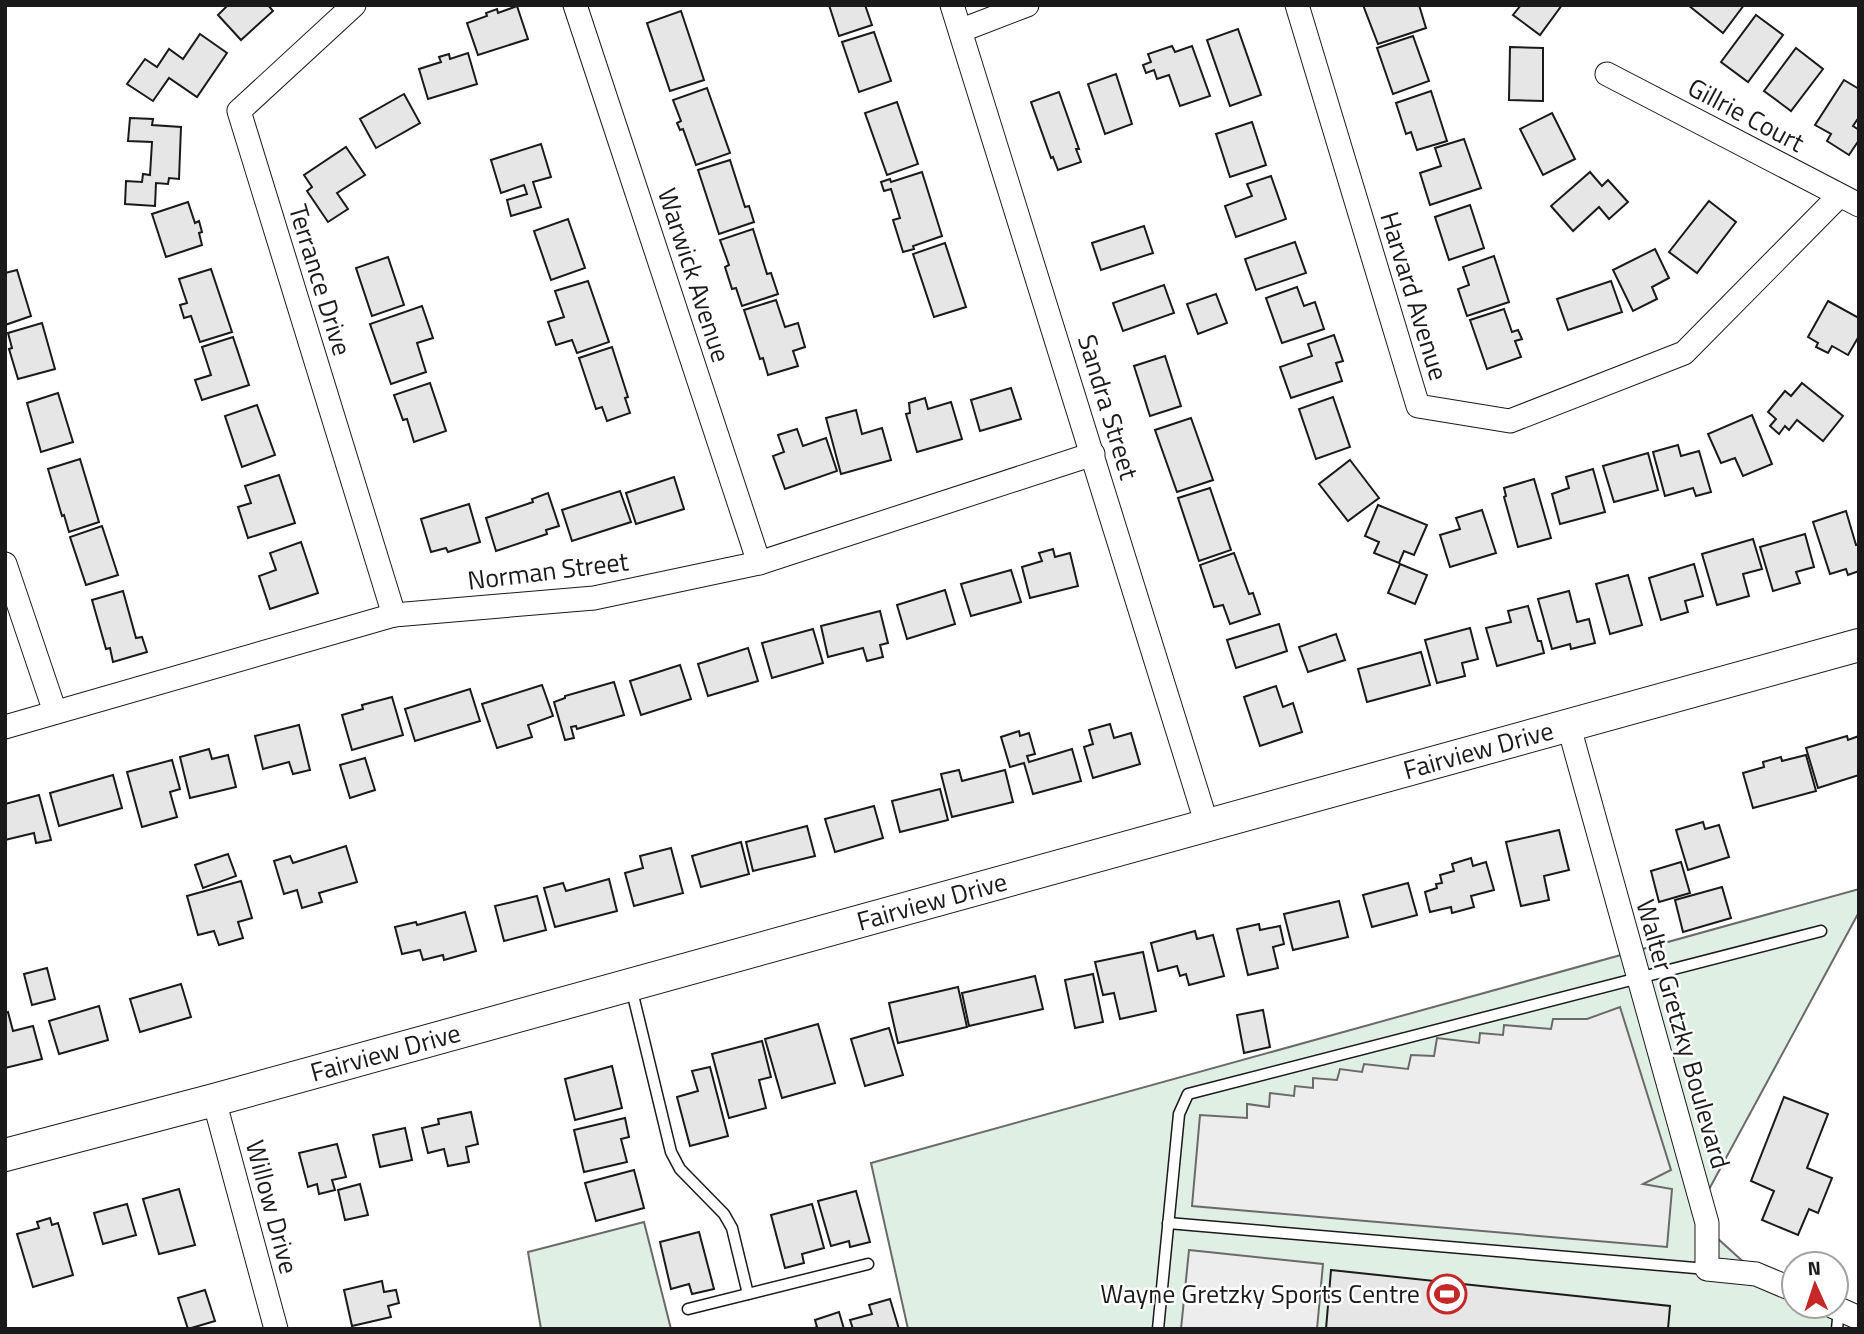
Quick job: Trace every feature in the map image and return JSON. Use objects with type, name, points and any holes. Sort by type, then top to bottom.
[{"type":"main road","name":"Fairview Drive","points":[[5,1155],[214,1100],[1859,645]]},
{"type":"street","name":"Terrance Drive","points":[[354,5],[239,111],[394,614]]},
{"type":"street","name":"Warwick Avenue","points":[[575,5],[759,563]]},
{"type":"street","name":"Sandra Street","points":[[952,5],[1207,825]]},
{"type":"street","points":[[961,30],[1027,5]]},
{"type":"street","name":"Harvard Avenue","points":[[1297,5],[1419,406],[1510,421],[1684,353],[1849,201]]},
{"type":"street","name":"Gillrie Court","points":[[1607,74],[1849,201]]},
{"type":"street","name":"Norman Street","points":[[5,727],[394,614],[594,598],[759,563],[1093,454]]},
{"type":"street","points":[[5,564],[55,712]]},
{"type":"street","name":"Walter Gretzky Boulevard","points":[[1569,727],[1707,1223],[1707,1269]]},
{"type":"street","name":"Willow Drive","points":[[214,1100],[276,1329]]},
{"type":"street","points":[[1707,1269],[1756,1274],[1780,1284]]},
{"type":"lane","points":[[1158,1329],[1179,1114],[1188,1094],[1821,931]]},
{"type":"lane","points":[[630,985],[671,1152],[680,1169],[724,1214],[733,1228],[748,1294]]},
{"type":"lane","points":[[1168,1223],[1707,1269]]},
{"type":"lane","points":[[688,1309],[868,1265]]},
{"type":"green space","points":[[1859,889],[1859,912],[1694,1217],[1771,1287],[1780,1291],[1780,1320],[1839,1320],[1858,1329],[908,1329],[871,1163]]},
{"type":"green space","points":[[644,1222],[671,1329],[541,1329],[528,1252]]},
{"type":"shaded area","points":[[1620,1007],[1671,1170],[1643,1184],[1672,1189],[1667,1247],[1192,1206],[1200,1115],[1247,1118],[1247,1104],[1269,1107],[1270,1093],[1294,1096],[1295,1086],[1313,1088],[1313,1078],[1337,1080],[1340,1069],[1362,1072],[1364,1064],[1408,1069],[1411,1055],[1434,1056],[1437,1038],[1479,1043],[1480,1033],[1503,1035],[1504,1025],[1551,1029],[1553,1019],[1587,1019]]},
{"type":"shaded area","points":[[1189,1250],[1323,1264],[1317,1329],[1181,1329]]},
{"type":"building","points":[[228,5],[268,5],[273,11],[241,40],[218,15]]},
{"type":"building","points":[[829,5],[865,5],[872,25],[839,36]]},
{"type":"building","points":[[1363,5],[1419,5],[1426,28],[1378,44]]},
{"type":"building","points":[[1521,5],[1562,5],[1540,35],[1513,15]]},
{"type":"building","points":[[1688,5],[1744,5],[1723,33]]},
{"type":"building","points":[[517,6],[528,39],[478,55],[467,23],[487,16],[486,13],[497,9],[498,13]]},
{"type":"building","points":[[681,11],[704,80],[670,91],[647,23]]},
{"type":"building","points":[[1756,15],[1783,35],[1748,82],[1721,62]]},
{"type":"building","points":[[1238,29],[1261,95],[1230,106],[1207,40]]},
{"type":"building","points":[[874,32],[891,81],[859,92],[842,42]]},
{"type":"building","points":[[200,34],[227,53],[197,97],[169,78],[153,101],[127,84],[145,59],[157,67],[169,49],[183,59]]},
{"type":"building","points":[[1413,36],[1429,81],[1393,94],[1377,48]]},
{"type":"building","points":[[1172,46],[1175,52],[1192,46],[1210,96],[1180,106],[1169,75],[1157,79],[1154,70],[1146,73],[1143,65],[1151,62],[1148,54]]},
{"type":"building","points":[[1510,47],[1543,48],[1543,101],[1509,100]]},
{"type":"building","points":[[1796,48],[1823,69],[1791,111],[1764,91]]},
{"type":"building","points":[[468,53],[477,84],[428,99],[419,69],[441,62],[439,57],[449,54],[450,59]]},
{"type":"building","points":[[1116,74],[1132,124],[1105,134],[1088,84]]},
{"type":"building","points":[[1844,80],[1859,89],[1859,117],[1853,126],[1859,130],[1859,140],[1849,155],[1827,141],[1831,134],[1815,125]]},
{"type":"building","points":[[707,88],[730,153],[696,165],[683,129],[680,130],[677,123],[681,121],[673,100]]},
{"type":"building","points":[[1431,91],[1447,141],[1417,150],[1411,132],[1406,134],[1396,103]]},
{"type":"building","points":[[1059,92],[1081,162],[1058,170],[1031,102]]},
{"type":"building","points":[[404,94],[420,123],[376,148],[360,119]]},
{"type":"building","points":[[897,102],[918,164],[887,175],[865,113]]},
{"type":"building","points":[[1552,113],[1575,159],[1543,175],[1520,129]]},
{"type":"building","points":[[130,118],[153,119],[152,125],[181,127],[179,179],[169,178],[168,184],[156,183],[155,206],[125,204],[126,181],[142,182],[143,174],[150,175],[152,142],[128,141]]},
{"type":"building","points":[[1252,122],[1266,165],[1230,177],[1216,134]]},
{"type":"building","points":[[1464,139],[1481,188],[1430,205],[1420,173],[1441,166],[1435,148]]},
{"type":"building","points":[[541,144],[551,177],[533,182],[541,207],[511,216],[507,200],[527,194],[524,185],[501,193],[491,160]]},
{"type":"building","points":[[346,147],[365,175],[337,193],[348,209],[328,222],[307,191],[312,187],[304,175]]},
{"type":"building","points":[[730,160],[745,207],[749,206],[754,222],[719,234],[698,170]]},
{"type":"building","points":[[922,172],[942,236],[903,252],[893,220],[900,218],[891,189],[884,191],[881,182],[890,179],[891,182]]},
{"type":"building","points":[[1590,172],[1602,186],[1608,180],[1628,202],[1609,219],[1599,207],[1573,231],[1551,206]]},
{"type":"building","points":[[1271,176],[1286,219],[1236,237],[1225,206],[1252,196],[1247,184]]},
{"type":"building","points":[[1709,201],[1736,222],[1697,273],[1669,252]]},
{"type":"building","points":[[188,202],[195,223],[199,221],[202,245],[166,257],[152,214]]},
{"type":"building","points":[[1470,205],[1484,248],[1449,260],[1435,217]]},
{"type":"building","points":[[568,219],[585,268],[551,280],[534,231]]},
{"type":"building","points":[[1144,226],[1153,253],[1101,270],[1092,243]]},
{"type":"building","points":[[753,229],[767,274],[771,273],[778,294],[742,306],[736,288],[732,289],[725,267],[729,265],[720,240]]},
{"type":"building","points":[[1295,242],[1306,273],[1256,290],[1245,259]]},
{"type":"building","points":[[945,243],[966,307],[934,317],[913,254]]},
{"type":"building","points":[[1655,249],[1669,278],[1652,287],[1657,299],[1633,311],[1613,270]]},
{"type":"building","points":[[1494,256],[1509,302],[1467,316],[1458,289],[1469,285],[1463,267]]},
{"type":"building","points":[[388,257],[404,305],[372,316],[356,268]]},
{"type":"building","points":[[211,269],[232,332],[200,342],[191,316],[184,318],[180,305],[187,303],[179,279]]},
{"type":"building","points":[[17,270],[31,316],[5,325],[5,273]]},
{"type":"building","points":[[588,281],[609,342],[577,353],[572,340],[556,345],[548,322],[564,317],[555,291]]},
{"type":"building","points":[[1611,281],[1622,312],[1568,330],[1557,299]]},
{"type":"building","points":[[1164,285],[1174,313],[1123,331],[1113,303]]},
{"type":"building","points":[[1297,287],[1304,306],[1315,302],[1324,329],[1282,343],[1266,298]]},
{"type":"building","points":[[1216,294],[1227,323],[1198,334],[1187,304]]},
{"type":"building","points":[[776,300],[785,327],[798,323],[805,347],[793,351],[798,366],[768,375],[744,310]]},
{"type":"building","points":[[1828,301],[1859,318],[1859,336],[1848,355],[1832,346],[1828,353],[1816,347],[1818,343],[1808,337]]},
{"type":"building","points":[[422,306],[433,338],[417,343],[426,372],[391,384],[370,324]]},
{"type":"building","points":[[1504,309],[1512,332],[1518,330],[1522,339],[1515,341],[1521,357],[1487,369],[1470,320]]},
{"type":"building","points":[[42,323],[55,369],[18,379],[9,349],[12,348],[8,333]]},
{"type":"building","points":[[1334,335],[1343,361],[1336,363],[1342,381],[1291,398],[1280,367],[1312,356],[1308,344]]},
{"type":"building","points":[[233,337],[249,385],[202,400],[195,380],[211,375],[202,347]]},
{"type":"building","points":[[612,347],[628,397],[625,398],[630,413],[607,421],[602,407],[596,409],[579,358]]},
{"type":"building","points":[[1165,356],[1181,406],[1150,416],[1134,366]]},
{"type":"building","points":[[430,383],[446,431],[414,442],[407,419],[403,420],[394,395]]},
{"type":"building","points":[[1802,383],[1843,416],[1823,441],[1797,420],[1789,430],[1785,426],[1779,434],[1770,426],[1776,419],[1768,412],[1785,391],[1791,396]]},
{"type":"building","points":[[1011,388],[1021,419],[980,431],[971,400]]},
{"type":"building","points":[[58,393],[73,442],[41,452],[27,403]]},
{"type":"building","points":[[1333,397],[1350,447],[1316,459],[1299,409]]},
{"type":"building","points":[[925,398],[928,409],[951,402],[962,439],[917,452],[906,414],[910,413],[909,403]]},
{"type":"building","points":[[257,405],[275,455],[242,467],[225,416]]},
{"type":"building","points":[[856,410],[862,434],[882,428],[891,460],[841,474],[826,418]]},
{"type":"building","points":[[1752,415],[1772,464],[1743,476],[1735,458],[1721,463],[1708,434]]},
{"type":"building","points":[[1191,418],[1213,480],[1177,492],[1155,430]]},
{"type":"building","points":[[797,429],[803,446],[826,438],[837,471],[785,489],[773,456],[784,452],[778,435]]},
{"type":"building","points":[[1678,445],[1681,456],[1699,451],[1711,492],[1696,496],[1693,488],[1665,496],[1653,452]]},
{"type":"building","points":[[1648,453],[1658,490],[1614,502],[1603,466]]},
{"type":"building","points":[[80,459],[99,522],[69,532],[48,469]]},
{"type":"building","points":[[1350,460],[1379,498],[1348,521],[1319,484]]},
{"type":"building","points":[[1593,469],[1605,512],[1560,524],[1552,494],[1569,488],[1566,477]]},
{"type":"building","points":[[279,475],[295,523],[248,538],[238,507],[251,503],[245,486]]},
{"type":"building","points":[[674,477],[684,509],[636,524],[626,493]]},
{"type":"building","points":[[1534,479],[1551,538],[1518,547],[1504,488]]},
{"type":"building","points":[[1210,488],[1231,550],[1199,561],[1178,498]]},
{"type":"building","points":[[620,491],[631,522],[572,541],[562,510]]},
{"type":"building","points":[[548,493],[559,526],[546,530],[547,534],[496,551],[486,518],[533,502],[532,499]]},
{"type":"building","points":[[469,504],[480,542],[448,552],[446,548],[431,552],[421,519]]},
{"type":"building","points":[[1378,505],[1427,525],[1414,555],[1404,551],[1399,563],[1374,553],[1379,542],[1365,536]]},
{"type":"building","points":[[1482,510],[1496,553],[1450,567],[1440,535],[1460,529],[1456,518]]},
{"type":"building","points":[[1846,511],[1856,545],[1859,544],[1859,571],[1848,575],[1846,569],[1830,574],[1813,522]]},
{"type":"building","points":[[102,526],[118,575],[86,585],[70,537]]},
{"type":"building","points":[[1805,534],[1814,567],[1796,572],[1800,583],[1773,591],[1760,547]]},
{"type":"building","points":[[1753,539],[1762,569],[1743,574],[1749,596],[1717,605],[1702,554]]},
{"type":"building","points":[[301,542],[318,593],[270,609],[259,576],[276,570],[270,553]]},
{"type":"building","points":[[1053,549],[1055,557],[1070,553],[1078,586],[1030,598],[1022,567],[1042,561],[1039,553]]},
{"type":"building","points":[[1234,553],[1249,594],[1253,593],[1260,614],[1230,624],[1223,605],[1214,607],[1200,565]]},
{"type":"building","points":[[1400,564],[1427,575],[1415,604],[1388,593]]},
{"type":"building","points":[[1694,564],[1703,596],[1685,601],[1688,612],[1661,620],[1649,578]]},
{"type":"building","points":[[1011,570],[1021,602],[971,616],[961,584]]},
{"type":"building","points":[[1628,575],[1642,625],[1610,634],[1596,584]]},
{"type":"building","points":[[945,590],[955,624],[907,639],[897,605]]},
{"type":"building","points":[[123,591],[136,638],[142,637],[147,652],[113,662],[110,648],[106,649],[92,600]]},
{"type":"building","points":[[1569,591],[1577,622],[1589,619],[1595,643],[1571,649],[1570,644],[1552,649],[1538,599]]},
{"type":"building","points":[[1528,606],[1544,653],[1497,666],[1486,628],[1511,622],[1508,611]]},
{"type":"building","points":[[880,611],[888,643],[880,645],[883,657],[867,661],[863,648],[828,657],[821,626]]},
{"type":"building","points":[[1279,624],[1287,651],[1236,668],[1227,640]]},
{"type":"building","points":[[1470,628],[1478,659],[1462,663],[1465,676],[1437,683],[1425,640]]},
{"type":"building","points":[[813,629],[823,663],[772,678],[762,643]]},
{"type":"building","points":[[1336,634],[1345,660],[1308,672],[1299,647]]},
{"type":"building","points":[[748,648],[758,681],[708,696],[698,664]]},
{"type":"building","points":[[1421,652],[1430,685],[1367,702],[1358,669]]},
{"type":"building","points":[[680,665],[691,699],[641,715],[630,681]]},
{"type":"building","points":[[614,682],[624,715],[577,729],[576,726],[571,727],[574,738],[565,740],[554,702],[565,696]]},
{"type":"building","points":[[542,685],[553,716],[528,725],[532,737],[497,748],[482,704]]},
{"type":"building","points":[[1276,686],[1283,707],[1293,703],[1302,732],[1260,746],[1244,697]]},
{"type":"building","points":[[470,689],[480,721],[415,741],[405,709]]},
{"type":"building","points":[[392,697],[403,735],[352,750],[342,715],[363,709],[362,705]]},
{"type":"building","points":[[1110,724],[1114,738],[1131,733],[1140,764],[1093,778],[1084,747],[1093,744],[1089,730]]},
{"type":"building","points":[[299,725],[310,770],[293,774],[289,762],[263,769],[255,736]]},
{"type":"building","points":[[1019,731],[1020,736],[1029,733],[1035,754],[1027,756],[1029,762],[1072,749],[1081,781],[1033,794],[1024,763],[1010,767],[1001,737]]},
{"type":"building","points":[[1847,736],[1848,740],[1859,736],[1859,775],[1818,788],[1806,748]]},
{"type":"building","points":[[209,749],[212,759],[228,755],[236,787],[190,798],[180,757]]},
{"type":"building","points":[[1806,755],[1816,791],[1753,808],[1743,773],[1764,767],[1763,762]]},
{"type":"building","points":[[365,758],[375,790],[350,798],[340,765]]},
{"type":"building","points":[[172,760],[180,789],[170,792],[177,817],[142,827],[127,772]]},
{"type":"building","points":[[959,770],[962,781],[1005,770],[1013,802],[952,817],[941,774]]},
{"type":"building","points":[[113,775],[122,808],[59,826],[50,793]]},
{"type":"building","points":[[940,789],[948,820],[900,832],[892,801]]},
{"type":"building","points":[[39,795],[51,840],[36,843],[34,833],[5,840],[5,804]]},
{"type":"building","points":[[874,806],[883,838],[835,852],[825,819]]},
{"type":"building","points":[[1703,822],[1705,829],[1719,825],[1729,857],[1688,870],[1676,830]]},
{"type":"building","points":[[807,826],[815,856],[753,871],[746,842]]},
{"type":"building","points":[[1559,830],[1569,870],[1544,876],[1549,900],[1521,906],[1506,842]]},
{"type":"building","points":[[741,842],[749,874],[701,887],[692,856]]},
{"type":"building","points":[[346,846],[357,882],[319,893],[322,902],[302,908],[297,890],[284,894],[274,861],[290,856],[293,863]]},
{"type":"building","points":[[671,848],[683,893],[634,906],[625,873],[643,868],[640,856]]},
{"type":"building","points":[[228,854],[236,876],[203,888],[195,865]]},
{"type":"building","points":[[1471,858],[1473,866],[1486,862],[1494,890],[1471,896],[1474,907],[1452,913],[1451,907],[1430,912],[1425,892],[1442,883],[1440,875],[1454,871],[1452,864]]},
{"type":"building","points":[[1681,862],[1690,893],[1659,902],[1651,871]]},
{"type":"building","points":[[609,879],[617,911],[555,927],[544,888],[563,883],[566,891]]},
{"type":"building","points":[[241,881],[252,918],[238,922],[243,938],[219,945],[214,931],[198,935],[187,896]]},
{"type":"building","points":[[1408,883],[1417,915],[1372,927],[1363,895]]},
{"type":"building","points":[[1722,887],[1731,918],[1683,932],[1675,900]]},
{"type":"building","points":[[537,896],[546,930],[504,941],[495,906]]},
{"type":"building","points":[[1339,901],[1348,937],[1293,950],[1284,914]]},
{"type":"building","points":[[465,912],[476,951],[444,960],[443,955],[423,960],[420,950],[402,954],[395,927],[416,922],[417,925]]},
{"type":"building","points":[[1259,924],[1260,930],[1280,926],[1284,944],[1273,947],[1278,968],[1248,975],[1237,929]]},
{"type":"building","points":[[1195,931],[1197,939],[1213,935],[1224,976],[1189,985],[1186,974],[1180,976],[1177,966],[1158,971],[1151,943]]},
{"type":"building","points":[[1143,952],[1156,1011],[1120,1019],[1114,993],[1103,995],[1095,962]]},
{"type":"building","points":[[47,968],[55,999],[32,1005],[24,974]]},
{"type":"building","points":[[1093,974],[1103,1022],[1075,1028],[1065,980]]},
{"type":"building","points":[[1035,976],[1043,1009],[969,1026],[962,993]]},
{"type":"building","points":[[181,984],[191,1017],[140,1032],[130,999]]},
{"type":"building","points":[[958,987],[967,1027],[898,1043],[889,1003]]},
{"type":"building","points":[[99,1006],[108,1040],[59,1054],[49,1021]]},
{"type":"building","points":[[1263,1010],[1270,1047],[1244,1053],[1237,1015]]},
{"type":"building","points":[[8,1012],[13,1031],[33,1026],[42,1059],[5,1068],[5,1013]]},
{"type":"building","points":[[818,1024],[835,1083],[782,1098],[765,1039]]},
{"type":"building","points":[[889,1028],[903,1075],[865,1086],[851,1039]]},
{"type":"building","points":[[762,1041],[771,1077],[759,1080],[766,1108],[729,1118],[712,1054]]},
{"type":"building","points":[[612,1066],[622,1108],[575,1120],[565,1079]]},
{"type":"building","points":[[710,1067],[728,1136],[690,1146],[677,1097],[698,1091],[692,1071]]},
{"type":"building","points":[[1784,1097],[1828,1114],[1807,1168],[1832,1178],[1818,1213],[1809,1209],[1798,1235],[1762,1220],[1774,1191],[1751,1181]]},
{"type":"building","points":[[471,1112],[478,1144],[466,1147],[469,1162],[448,1166],[444,1149],[428,1153],[422,1128],[439,1124],[438,1119]]},
{"type":"building","points":[[625,1118],[629,1137],[621,1139],[627,1162],[584,1172],[574,1130]]},
{"type":"building","points":[[405,1128],[412,1160],[380,1167],[373,1135]]},
{"type":"building","points":[[337,1144],[346,1177],[332,1180],[335,1190],[319,1194],[317,1184],[308,1187],[299,1153]]},
{"type":"building","points":[[634,1170],[644,1208],[596,1221],[585,1183]]},
{"type":"building","points":[[360,1184],[368,1215],[345,1220],[338,1190]]},
{"type":"building","points":[[179,1189],[195,1245],[159,1254],[143,1199]]},
{"type":"building","points":[[856,1191],[870,1242],[850,1247],[849,1241],[831,1246],[818,1201]]},
{"type":"building","points":[[127,1204],[136,1235],[103,1244],[94,1213]]},
{"type":"building","points":[[812,1204],[824,1248],[802,1254],[804,1263],[785,1268],[771,1215]]},
{"type":"building","points":[[50,1218],[52,1225],[58,1223],[73,1275],[33,1287],[17,1234],[39,1228],[37,1222]]},
{"type":"building","points":[[699,1232],[714,1289],[692,1294],[689,1284],[671,1289],[660,1242]]},
{"type":"building","name":"Wayne Gretzky Sports Centre","points":[[1331,1270],[1670,1306],[1668,1329],[1326,1329]]},
{"type":"building","points":[[382,1281],[384,1292],[396,1290],[399,1303],[388,1306],[391,1317],[352,1326],[344,1290]]},
{"type":"building","points":[[205,1290],[215,1321],[188,1329],[178,1298]]},
{"type":"building","points":[[890,1299],[899,1329],[853,1329],[850,1320],[872,1314],[869,1305]]},
{"type":"building","points":[[839,1312],[844,1329],[812,1329],[817,1327],[815,1320]]},
{"type":"place","name":"Wayne Gretzky Sports Centre","points":[[1447,1294]]}]
